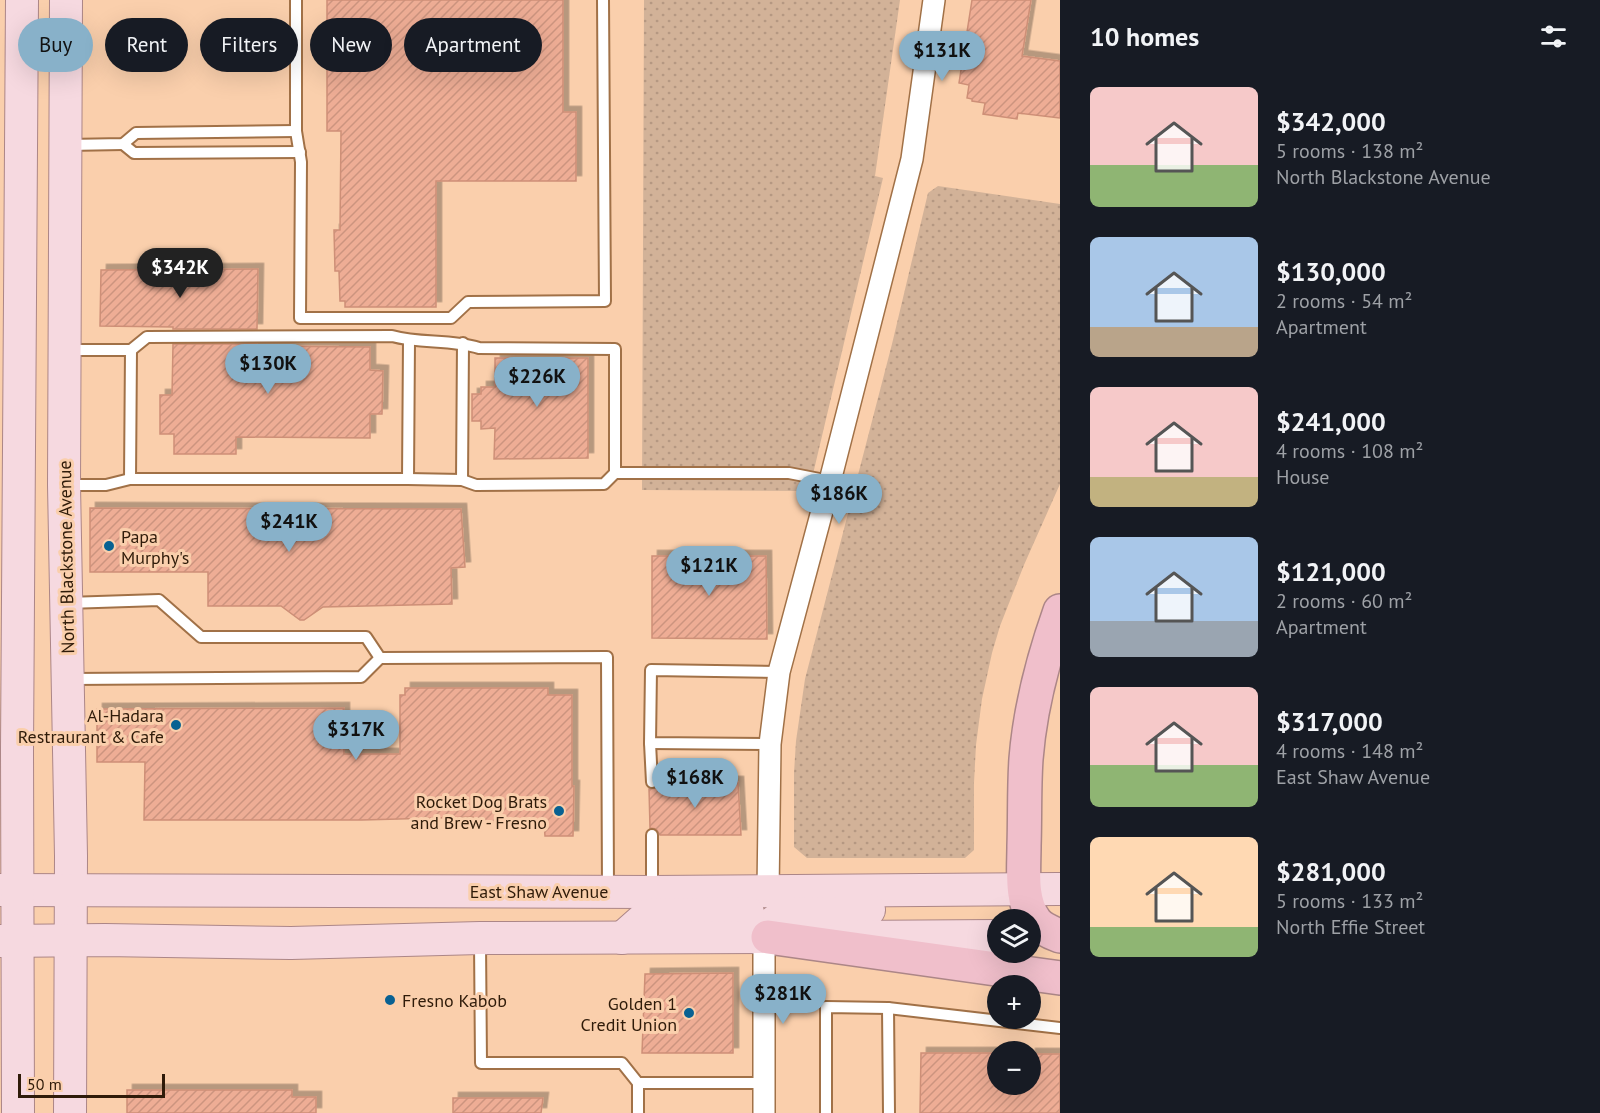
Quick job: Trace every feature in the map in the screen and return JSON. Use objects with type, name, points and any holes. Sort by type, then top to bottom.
[{"type":"highway","points":[[1060,611],[1040,671],[1031,716],[1025,779],[1024,889],[1027,903],[1036,922],[1060,936]]},
{"type":"highway","points":[[766,937],[1060,978]]},
{"type":"main road","points":[[18,1113],[9,941],[9,890],[22,0]]},
{"type":"main road","name":"North Blackstone Avenue","points":[[66,0],[64,485],[71,890],[70,1113]]},
{"type":"main road","points":[[766,937],[766,930],[770,924],[790,914],[854,913],[1024,889]]},
{"type":"main road","name":"East Shaw Avenue","points":[[9,890],[768,892],[1060,889]]},
{"type":"main road","points":[[622,938],[648,915],[756,912],[761,908],[768,892]]},
{"type":"main road","points":[[9,941],[291,943],[480,938],[987,936]]},
{"type":"main road","points":[[1041,936],[1060,936]]},
{"type":"street","points":[[768,892],[770,744],[779,672],[912,159],[934,0]]},
{"type":"street","points":[[764,1113],[766,937]]},
{"type":"lane","points":[[296,0],[296,131],[300,152],[301,200],[300,318],[451,318],[468,302],[605,301],[603,0]]},
{"type":"lane","points":[[123,144],[135,133],[296,131]]},
{"type":"lane","points":[[65,145],[123,144],[134,153],[300,152]]},
{"type":"lane","points":[[65,350],[130,350],[147,337],[392,336],[409,341],[463,343],[479,348],[615,349],[615,473]]},
{"type":"lane","points":[[408,479],[409,341]]},
{"type":"lane","points":[[462,480],[463,343]]},
{"type":"lane","points":[[130,350],[130,479]]},
{"type":"lane","points":[[64,485],[106,485],[130,479],[408,479],[462,480],[476,485],[604,484],[615,473],[789,473],[830,481]]},
{"type":"lane","points":[[65,604],[159,600],[201,637],[366,637],[380,658]]},
{"type":"lane","points":[[68,679],[361,677],[380,658],[607,657],[608,891]]},
{"type":"lane","points":[[652,782],[651,670],[779,672]]},
{"type":"lane","points":[[650,742],[770,744]]},
{"type":"lane","points":[[652,835],[652,892]]},
{"type":"lane","points":[[480,938],[480,1063],[622,1063],[638,1083],[638,1113]]},
{"type":"lane","points":[[826,1113],[826,1008],[888,1008],[1060,1028]]},
{"type":"lane","points":[[888,1008],[889,1113]]},
{"type":"lane","points":[[638,1083],[764,1083]]},
{"type":"shaded area","points":[[644,0],[900,0],[875,176],[883,178],[809,491],[642,490]]},
{"type":"shaded area","points":[[938,186],[1060,204],[1060,484],[1024,565],[992,653],[982,699],[976,745],[974,850],[965,858],[807,858],[794,847],[796,741],[805,679],[892,344],[928,193]]},
{"type":"building","points":[[327,0],[563,0],[563,112],[576,112],[576,181],[436,181],[436,307],[345,307],[345,301],[340,301],[339,271],[335,271],[334,230],[340,230],[341,131],[327,131],[327,72],[392,72],[392,18],[327,18]]},
{"type":"building","points":[[972,0],[1031,0],[1022,56],[1060,61],[1060,118],[1018,113],[1017,119],[983,114],[985,103],[967,98],[969,85],[959,83]]},
{"type":"building","points":[[258,269],[257,329],[100,326],[101,270]]},
{"type":"building","points":[[173,344],[370,347],[370,370],[383,371],[382,414],[370,414],[370,438],[236,437],[236,454],[174,454],[174,434],[160,434],[160,395],[172,395]]},
{"type":"building","points":[[495,358],[588,358],[588,458],[494,459],[495,428],[481,429],[481,421],[472,421],[472,394],[481,394],[481,387],[495,387]]},
{"type":"building","points":[[90,508],[461,509],[465,567],[451,568],[452,604],[323,607],[304,620],[300,620],[281,606],[208,606],[208,572],[90,572]]},
{"type":"building","points":[[652,556],[766,556],[767,639],[652,638]]},
{"type":"building","points":[[405,688],[548,688],[548,695],[572,695],[573,836],[545,836],[544,823],[473,823],[473,817],[362,820],[144,820],[145,762],[97,762],[97,709],[344,708],[344,754],[400,754],[400,695],[405,695]]},
{"type":"building","points":[[659,782],[738,782],[741,835],[660,835],[656,829],[650,828],[649,789],[657,788]]},
{"type":"building","name":"Golden 1 Credit Union","points":[[733,973],[733,1053],[642,1053],[645,974]]},
{"type":"building","points":[[921,1053],[987,1053],[987,1095],[1041,1095],[1041,1054],[1060,1054],[1060,1113],[920,1113]]},
{"type":"building","points":[[127,1090],[292,1090],[292,1097],[316,1097],[316,1113],[127,1113]]},
{"type":"building","points":[[453,1098],[543,1098],[541,1113],[453,1113]]},
{"type":"place","name":"Papa Murphy's","points":[[109,546]]},
{"type":"place","name":"Al-Hadara Restraurant & Cafe","points":[[176,725]]},
{"type":"place","name":"Rocket Dog Brats and Brew - Fresno","points":[[559,811]]},
{"type":"place","name":"Fresno Kabob","points":[[390,1000]]},
{"type":"place","name":"Golden 1 Credit Union","points":[[689,1013]]}]
